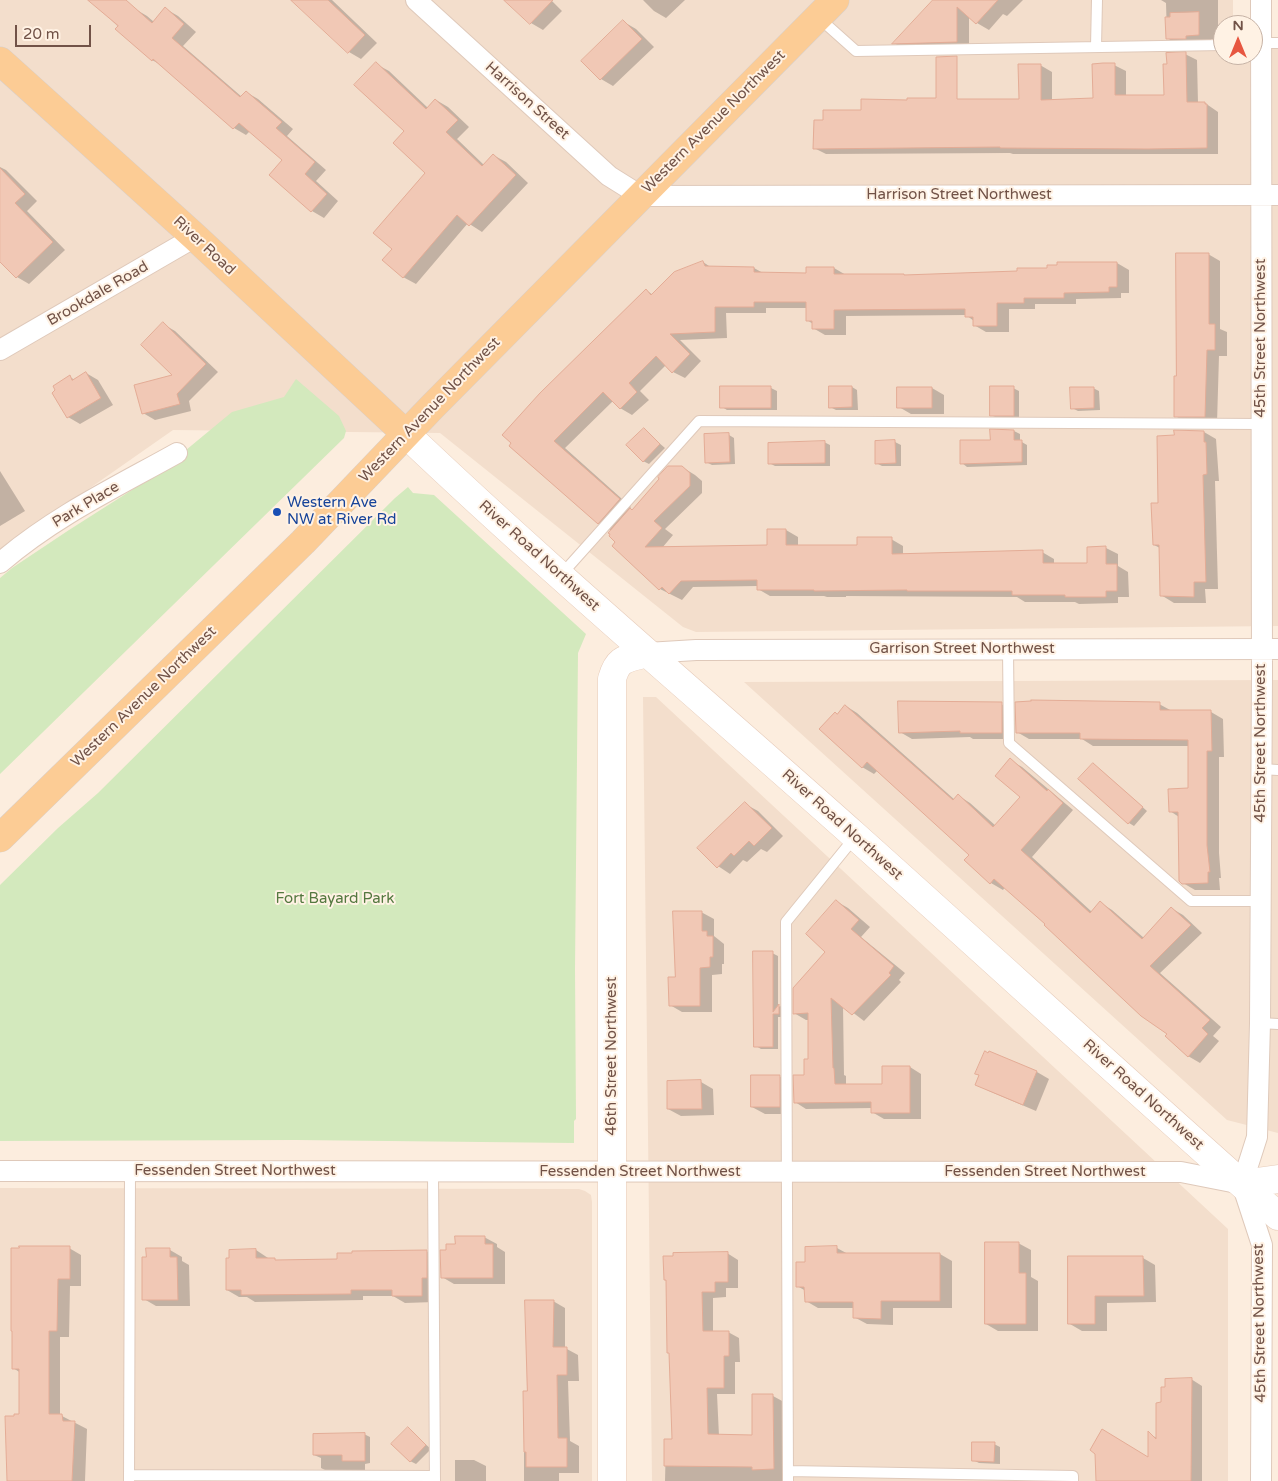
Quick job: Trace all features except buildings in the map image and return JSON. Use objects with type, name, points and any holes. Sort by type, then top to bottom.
[{"type":"main road","name":"Western Avenue Northwest","points":[[0,838],[303,542],[406,434],[826,9]]},
{"type":"main road","name":"River Road","points":[[0,61],[196,237],[406,434]]},
{"type":"main road","name":"River Road Northwest","points":[[406,434],[561,576],[856,836],[1278,1216]]},
{"type":"main road","name":"46th Street Northwest","points":[[612,1481],[612,679],[614,669],[621,660],[647,653]]},
{"type":"main road","name":"Fessenden Street Northwest","points":[[1242,1184],[1278,1179]]},
{"type":"street","name":"Harrison Street","points":[[416,0],[609,176],[641,196]]},
{"type":"street","name":"45th Street Northwest","points":[[1261,0],[1269,195],[1261,424],[1270,649],[1269,1023],[1258,1137],[1242,1184],[1262,1245],[1262,1481]]},
{"type":"street","name":"Harrison Street Northwest","points":[[641,196],[1269,195]]},
{"type":"street","name":"Brookdale Road","points":[[0,350],[196,237]]},
{"type":"street","name":"Park Place","points":[[0,563],[73,510],[177,454]]},
{"type":"street","name":"Garrison Street Northwest","points":[[647,653],[696,650],[1270,649]]},
{"type":"street","name":"Fessenden Street Northwest","points":[[0,1171],[1181,1172],[1242,1184]]},
{"type":"lane","points":[[1096,47],[1097,0]]},
{"type":"lane","points":[[826,9],[856,51],[1213,45]]},
{"type":"lane","points":[[561,576],[699,421],[1261,424]]},
{"type":"lane","points":[[1008,649],[1009,743],[1191,901],[1269,901]]},
{"type":"lane","points":[[856,836],[786,922],[788,1476],[1073,1476],[1073,1481]]},
{"type":"lane","points":[[130,1171],[129,1478],[434,1478],[432,1172]]},
{"type":"shaded area","points":[[0,0],[1233,0],[1233,15],[1213,15],[1213,65],[1263,65],[1263,47],[1278,47],[1278,626],[696,632],[683,627],[440,433],[173,430],[0,551]]},
{"type":"shaded area","points":[[1278,680],[1278,1133],[1227,1120],[744,682]]},
{"type":"shaded area","points":[[643,697],[656,697],[1228,1229],[1228,1481],[652,1481]]},
{"type":"shaded area","points":[[0,1188],[579,1189],[585,1191],[591,1195],[592,1202],[592,1481],[0,1481]]},
{"type":"green space","points":[[296,379],[339,416],[346,431],[344,438],[0,774],[0,578],[69,530],[157,474],[232,412],[284,397]]},
{"type":"green space","name":"Fort Bayard Park","points":[[408,487],[413,493],[434,495],[586,634],[578,653],[575,969],[576,1119],[574,1121],[574,1143],[296,1140],[0,1141],[0,885],[58,828],[98,793]]},
{"type":"place","name":"Western Ave NW at River Rd","points":[[277,512]]}]
